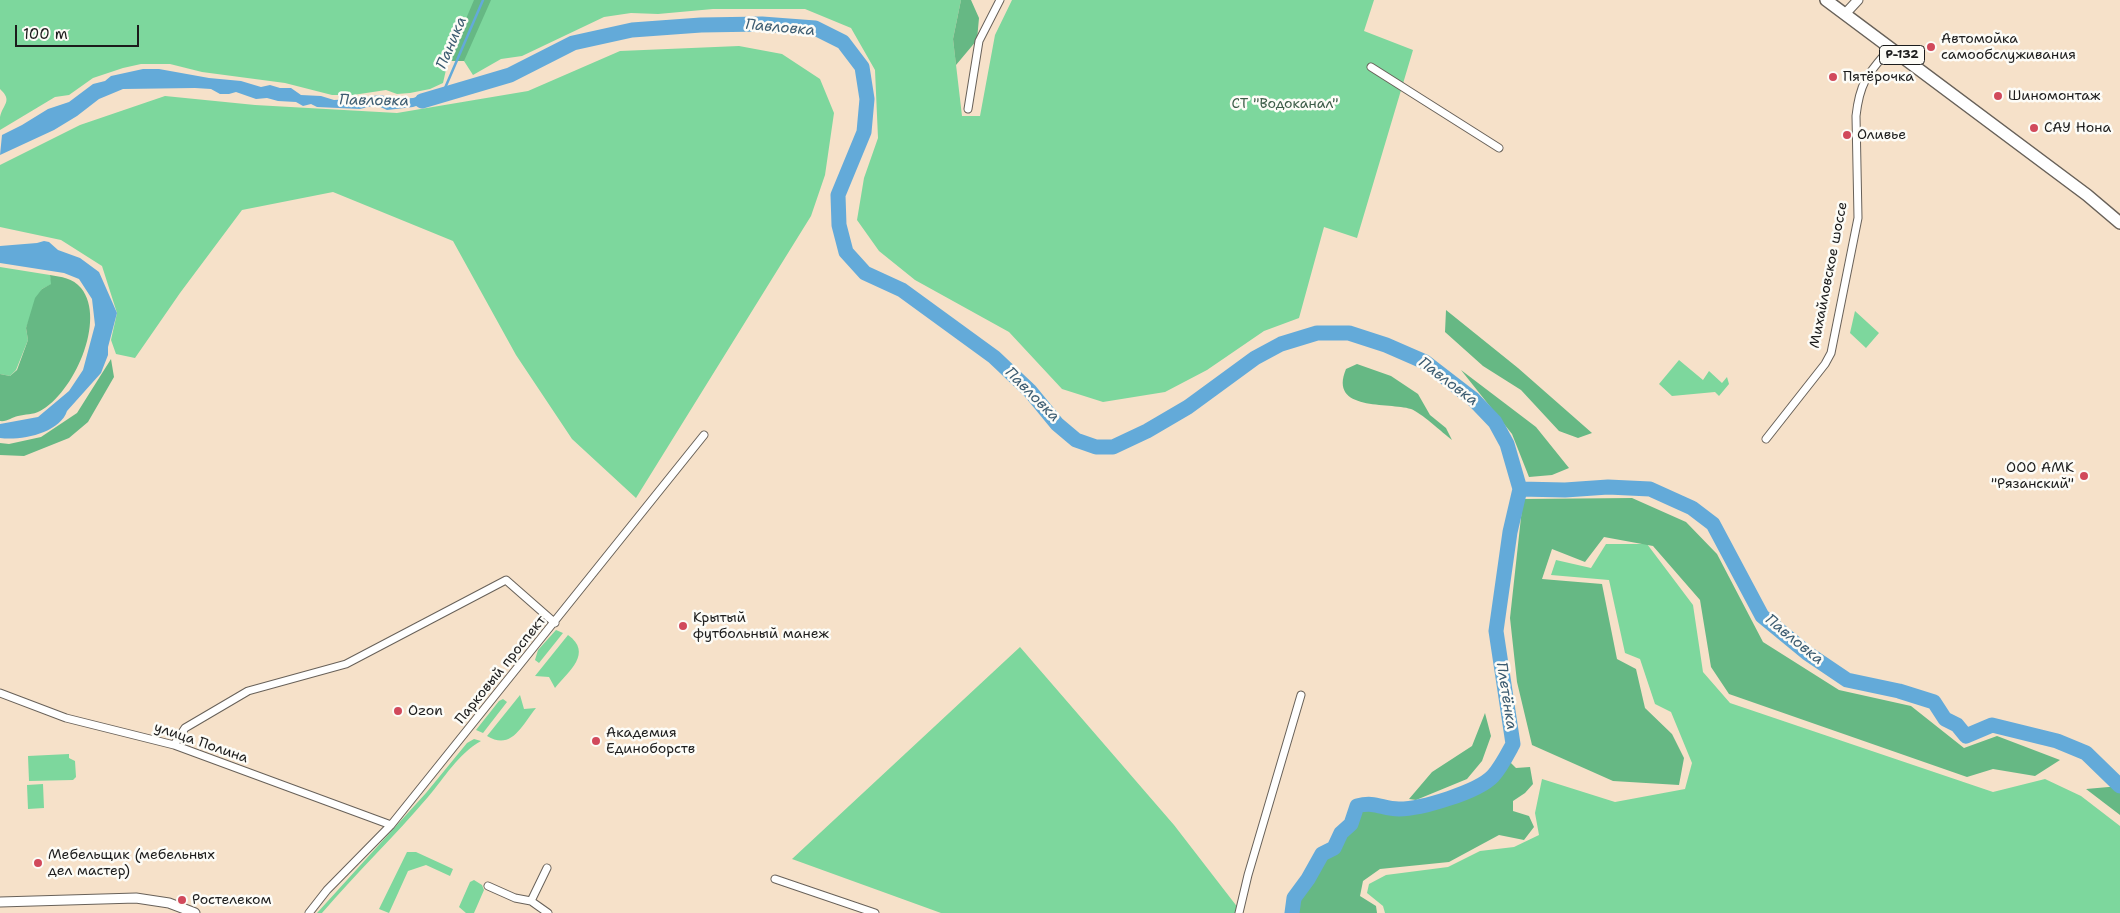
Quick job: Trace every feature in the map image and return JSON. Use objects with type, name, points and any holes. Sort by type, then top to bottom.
[{"type":"main road","name":"Р-132","points":[[1826,0],[1891,46],[2087,195],[2120,224]]},
{"type":"street","points":[[968,109],[979,41],[1000,0]]},
{"type":"street","points":[[1845,14],[1858,0]]},
{"type":"street","name":"Михайловское шоссе","points":[[1766,439],[1825,364],[1831,353],[1858,218],[1856,116],[1858,99],[1861,86],[1868,73],[1891,46]]},
{"type":"street","points":[[1371,67],[1499,148]]},
{"type":"street","name":"Парковый проспект","points":[[309,913],[327,890],[391,824],[555,623],[704,435]]},
{"type":"street","points":[[174,745],[185,728],[248,691],[346,664],[506,580],[555,623]]},
{"type":"street","name":"улица Полина","points":[[0,693],[66,718],[174,745],[391,824]]},
{"type":"street","points":[[1239,913],[1248,875],[1301,695]]},
{"type":"street","points":[[531,900],[547,868]]},
{"type":"street","points":[[775,879],[874,913]]},
{"type":"street","points":[[488,886],[515,898],[531,900],[539,910],[548,913]]},
{"type":"street","points":[[0,902],[136,898],[162,902],[195,913]]},
{"type":"green space","name":"СТ \"Водоканал\"","points":[[0,0],[961,0],[953,39],[962,116],[980,116],[995,35],[1012,0],[1374,0],[1364,31],[1413,50],[1357,238],[1324,227],[1299,318],[1264,331],[1207,370],[1165,392],[1103,402],[1062,389],[1009,332],[915,280],[879,251],[857,220],[864,178],[878,138],[875,70],[851,28],[805,9],[713,9],[658,14],[631,13],[604,17],[522,56],[501,59],[473,75],[464,61],[448,61],[443,83],[430,89],[410,93],[397,94],[386,90],[353,95],[332,95],[285,83],[202,72],[170,64],[141,64],[93,78],[69,95],[55,97],[0,130],[0,117],[7,100],[0,89]]},
{"type":"green space","points":[[474,0],[491,0],[464,61],[448,61]]},
{"type":"green space","points":[[961,0],[971,0],[979,18],[977,40],[956,65],[953,39]]},
{"type":"green space","points":[[739,46],[782,54],[820,79],[834,113],[825,175],[811,216],[636,498],[572,439],[516,355],[453,241],[333,192],[242,210],[180,293],[135,358],[116,354],[111,340],[117,313],[102,266],[61,240],[0,227],[0,165],[80,125],[165,96],[255,105],[397,113],[528,91],[620,51]]},
{"type":"green space","points":[[0,267],[50,275],[52,284],[42,289],[26,328],[28,340],[16,370],[10,376],[0,374]]},
{"type":"green space","points":[[50,275],[67,278],[74,282],[81,288],[88,302],[90,318],[83,355],[64,389],[52,402],[40,411],[32,414],[0,421],[0,374],[10,376],[17,370],[28,340],[26,328],[35,298],[42,289],[51,284]]},
{"type":"green space","points":[[1446,310],[1518,368],[1592,433],[1578,438],[1559,431],[1521,390],[1483,366],[1445,332]]},
{"type":"green space","points":[[1855,311],[1879,333],[1866,348],[1850,333]]},
{"type":"green space","points":[[111,359],[114,377],[88,422],[69,438],[24,456],[0,455],[0,443],[9,444],[41,437],[77,413]]},
{"type":"green space","points":[[1679,360],[1703,380],[1709,371],[1722,383],[1727,377],[1729,384],[1719,396],[1715,392],[1672,396],[1659,384]]},
{"type":"green space","points":[[1357,364],[1391,376],[1418,394],[1430,415],[1446,428],[1452,440],[1426,418],[1411,409],[1376,405],[1353,399],[1345,392],[1343,383],[1346,369]]},
{"type":"green space","points":[[1461,370],[1536,427],[1569,468],[1552,475],[1529,477],[1512,434]]},
{"type":"green space","points":[[1632,498],[1686,522],[1717,554],[1763,642],[1839,690],[1911,706],[1964,748],[1997,736],[2060,760],[2035,776],[1993,769],[1967,777],[1729,694],[1711,667],[1700,600],[1653,546],[1604,537],[1585,562],[1552,549],[1542,579],[1602,584],[1617,659],[1636,669],[1645,708],[1672,734],[1684,758],[1679,785],[1613,781],[1532,745],[1517,682],[1510,618],[1523,499]]},
{"type":"green space","points":[[1606,544],[1647,544],[1693,605],[1703,672],[1730,703],[1993,792],[2045,779],[2081,796],[2120,826],[2120,913],[1385,913],[1383,906],[1367,893],[1369,884],[1386,875],[1448,867],[1480,851],[1514,847],[1539,835],[1535,813],[1542,779],[1615,802],[1685,789],[1692,763],[1671,712],[1655,704],[1640,659],[1625,653],[1609,580],[1551,575],[1556,560],[1591,568]]},
{"type":"green space","points":[[556,630],[563,633],[539,663],[535,660],[538,650]]},
{"type":"green space","points":[[568,635],[575,642],[579,655],[572,669],[555,688],[549,677],[535,676]]},
{"type":"green space","points":[[1020,647],[1174,825],[1242,913],[941,913],[792,859]]},
{"type":"green space","points":[[520,695],[524,709],[536,708],[521,728],[510,738],[503,740],[496,740],[487,736]]},
{"type":"green space","points":[[503,699],[507,702],[483,733],[476,730],[499,701]]},
{"type":"green space","points":[[1485,713],[1491,736],[1482,761],[1467,779],[1416,800],[1409,799],[1432,772],[1472,746]]},
{"type":"green space","points":[[474,739],[481,741],[465,752],[402,826],[322,913],[317,913],[426,793],[467,743]]},
{"type":"green space","points":[[69,754],[69,758],[75,761],[76,777],[73,780],[29,781],[28,756]]},
{"type":"green space","points":[[1506,758],[1516,768],[1530,767],[1533,784],[1525,793],[1513,801],[1513,811],[1529,816],[1534,827],[1524,840],[1499,835],[1449,862],[1380,869],[1363,881],[1360,896],[1376,906],[1377,913],[1292,913],[1294,898],[1308,879],[1322,854],[1334,848],[1341,833],[1351,824],[1357,806],[1369,804],[1399,809],[1448,799],[1485,783],[1492,777]]},
{"type":"green space","points":[[43,784],[44,808],[28,809],[27,785]]},
{"type":"green space","points":[[2120,786],[2120,815],[2086,789]]},
{"type":"green space","points":[[407,852],[416,852],[453,869],[450,876],[426,865],[408,871],[389,913],[379,909]]},
{"type":"green space","points":[[474,880],[482,885],[484,890],[474,913],[466,913],[459,907],[470,882]]},
{"type":"water","points":[[143,69],[159,69],[209,78],[241,81],[261,87],[270,85],[280,88],[291,88],[301,95],[321,96],[334,100],[380,95],[398,99],[413,98],[442,89],[438,100],[436,99],[430,105],[387,110],[376,105],[360,109],[317,107],[311,104],[303,106],[296,102],[267,98],[256,99],[236,92],[220,94],[211,89],[123,89],[99,99],[77,116],[54,130],[0,155],[2,135],[48,109],[69,102],[93,84],[105,81],[111,76]]},
{"type":"water","points":[[49,242],[58,250],[80,258],[99,272],[117,313],[108,347],[108,355],[101,373],[57,425],[29,437],[0,438],[0,424],[38,417],[69,391],[83,370],[95,325],[92,299],[79,279],[64,273],[0,263],[0,246]]},
{"type":"waterway","name":"Паника","points":[[442,95],[483,0]]},
{"type":"waterway","name":"Павловка","points":[[422,101],[510,75],[573,43],[632,30],[701,25],[762,24],[815,28],[843,42],[862,67],[867,99],[864,132],[838,195],[839,225],[846,252],[865,273],[902,290],[994,357],[1030,391],[1057,424],[1076,440],[1096,447],[1113,447],[1147,431],[1188,407],[1255,358],[1281,344],[1317,333],[1349,333],[1386,345],[1425,362],[1473,399],[1495,422],[1507,444],[1520,489],[1510,532],[1496,631],[1513,744],[1493,776],[1475,788],[1449,799],[1399,809],[1369,804],[1357,806],[1351,824],[1341,833],[1334,848],[1322,854],[1308,879],[1294,898],[1292,913]]},
{"type":"waterway","name":"Павловка","points":[[1520,489],[1565,490],[1608,487],[1650,489],[1692,508],[1713,524],[1762,616],[1807,653],[1847,680],[1899,691],[1934,702],[1945,719],[1957,725],[1966,736],[1992,725],[2057,741],[2086,753],[2120,786]]},
{"type":"place","name":"Автомойка самообслуживания","points":[[1931,47]]},
{"type":"place","name":"Пятёрочка","points":[[1833,77]]},
{"type":"place","name":"Шиномонтаж","points":[[1998,96]]},
{"type":"place","name":"САУ Нона","points":[[2034,128]]},
{"type":"place","name":"Оливье","points":[[1847,135]]},
{"type":"place","name":"ООО АМК \"Рязанский\"","points":[[2084,476]]},
{"type":"place","name":"Крытый футбольный манеж","points":[[683,626]]},
{"type":"place","name":"Ozon","points":[[398,711]]},
{"type":"place","name":"Академия Единоборств","points":[[596,741]]},
{"type":"place","name":"Мебельщик (мебельных дел мастер)","points":[[38,863]]},
{"type":"place","name":"Ростелеком","points":[[182,900]]},
{"type":"water label","name":"Плетёнка","points":[[1506,696]]}]
